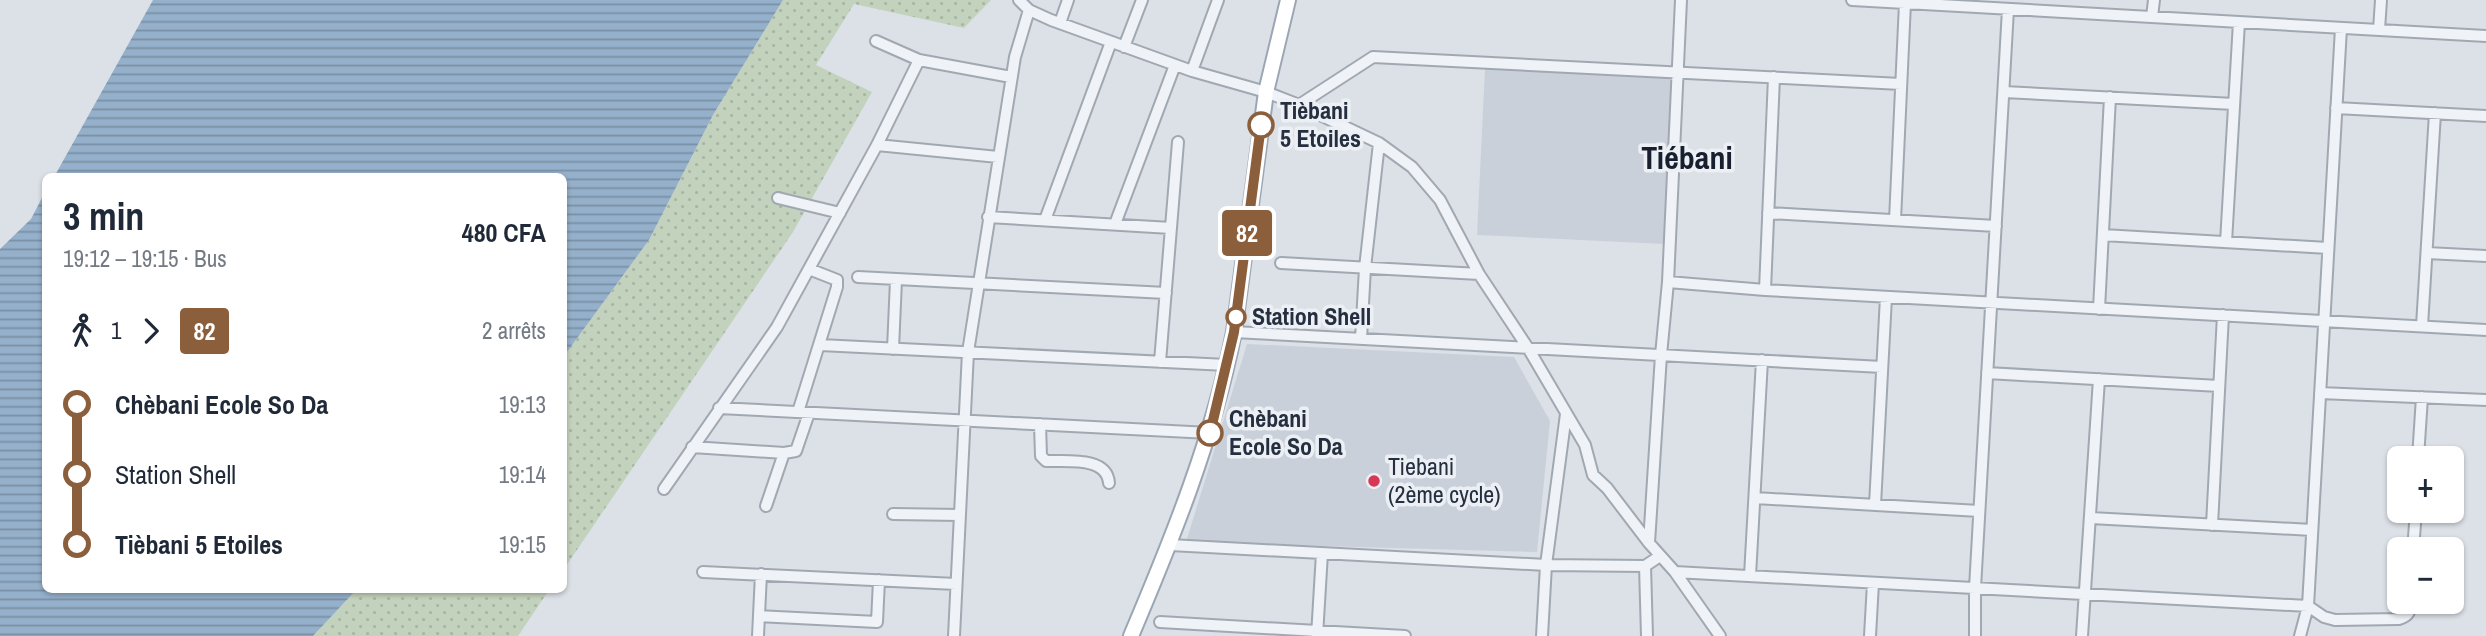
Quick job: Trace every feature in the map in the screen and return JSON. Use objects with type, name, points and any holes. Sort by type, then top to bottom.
[{"type":"main road","points":[[1131,636],[1170,545],[1210,433],[1227,365],[1234,332],[1266,92],[1288,0]]},
{"type":"street","points":[[1020,0],[1029,10],[1060,23],[1174,65],[1266,92],[1299,105],[1379,144],[1412,167],[1440,200],[1479,274],[1528,348],[1585,445],[1592,475],[1607,488],[1675,572],[1720,636]]},
{"type":"street","points":[[1060,23],[1068,0]]},
{"type":"street","points":[[1124,47],[1142,0]]},
{"type":"street","points":[[1192,71],[1218,0]]},
{"type":"street","points":[[1649,543],[1668,282],[1681,0]]},
{"type":"street","points":[[1852,0],[2008,9],[2055,6],[2152,17],[2486,36]]},
{"type":"street","points":[[2152,17],[2154,0]]},
{"type":"street","points":[[2379,30],[2381,0]]},
{"type":"street","points":[[1895,220],[1905,3]]},
{"type":"street","points":[[1975,636],[1979,511],[2008,9]]},
{"type":"street","points":[[954,636],[968,352],[1014,57],[1029,10]]},
{"type":"street","points":[[2226,242],[2239,22]]},
{"type":"street","points":[[2300,636],[2308,606],[2341,28]]},
{"type":"street","points":[[876,41],[919,60],[1011,77]]},
{"type":"street","points":[[1045,220],[1111,42]]},
{"type":"street","points":[[1299,105],[1373,57],[1901,83]]},
{"type":"street","points":[[664,489],[777,327],[877,145],[919,60]]},
{"type":"street","points":[[1115,225],[1174,65]]},
{"type":"street","points":[[1765,290],[1774,77]]},
{"type":"street","points":[[2004,92],[2234,104]]},
{"type":"street","points":[[2099,309],[2110,97]]},
{"type":"street","points":[[2336,108],[2486,116]]},
{"type":"street","points":[[2422,327],[2435,113]]},
{"type":"street","points":[[1160,362],[1178,142]]},
{"type":"street","points":[[1361,339],[1365,268],[1379,144]]},
{"type":"street","points":[[877,145],[998,157]]},
{"type":"street","points":[[778,198],[840,214]]},
{"type":"street","points":[[1768,213],[1996,226]]},
{"type":"street","points":[[988,217],[1171,228]]},
{"type":"street","points":[[2103,235],[2328,248]]},
{"type":"street","points":[[2427,253],[2486,256]]},
{"type":"street","points":[[1281,263],[1479,274]]},
{"type":"street","points":[[692,447],[784,453],[796,451],[820,345],[837,287],[837,279],[809,269]]},
{"type":"street","points":[[858,277],[1166,293]]},
{"type":"street","points":[[893,349],[896,280]]},
{"type":"street","points":[[1668,282],[1765,290],[2486,330]]},
{"type":"street","points":[[1875,505],[1886,297]]},
{"type":"street","points":[[2212,525],[2224,315]]},
{"type":"street","points":[[1234,332],[1882,367]]},
{"type":"street","points":[[820,345],[1227,365]]},
{"type":"street","points":[[1750,576],[1762,360]]},
{"type":"street","points":[[1987,373],[2219,386]]},
{"type":"street","points":[[2082,636],[2099,379]]},
{"type":"street","points":[[2320,393],[2486,400]]},
{"type":"street","points":[[2419,446],[2421,397]]},
{"type":"street","points":[[719,408],[1210,433]]},
{"type":"street","points":[[1542,636],[1546,565],[1566,414]]},
{"type":"street","points":[[1040,424],[1041,456],[1046,461],[1097,464],[1108,474],[1109,483]]},
{"type":"street","points":[[766,506],[784,453]]},
{"type":"street","points":[[1755,498],[1979,511]]},
{"type":"street","points":[[893,514],[960,515]]},
{"type":"street","points":[[2091,518],[2312,530]]},
{"type":"street","points":[[1170,545],[1546,565],[1645,566],[1660,556]]},
{"type":"street","points":[[1317,634],[1322,553]]},
{"type":"street","points":[[1645,566],[1647,636]]},
{"type":"street","points":[[703,572],[956,584]]},
{"type":"street","points":[[1675,572],[2308,606],[2324,617],[2335,620],[2399,619],[2408,614]]},
{"type":"street","points":[[758,636],[761,575]]},
{"type":"street","points":[[759,616],[877,622],[879,580]]},
{"type":"street","points":[[1870,636],[1873,583]]},
{"type":"street","points":[[1160,622],[1317,634],[1405,636]]},
{"type":"shaded area","points":[[1485,69],[1672,78],[1664,244],[1477,235]]},
{"type":"shaded area","name":"Tiebani (2ème cycle)","points":[[1247,344],[1514,357],[1550,421],[1537,552],[1186,542]]},
{"type":"green space","points":[[783,0],[991,0],[964,28],[854,4],[816,65],[872,92],[793,232],[567,565],[567,352],[649,240],[713,115]]},
{"type":"green space","points":[[353,593],[547,593],[518,636],[313,636]]},
{"type":"water","points":[[153,0],[783,0],[713,115],[649,240],[567,352],[567,173],[56,173]]},
{"type":"water","points":[[42,198],[42,593],[353,593],[313,636],[0,636],[0,249],[31,219]]},
{"type":"bus line","name":"82","points":[[1210,433],[1234,332],[1261,125]]},
{"type":"place","name":"Tièbani 5 Etoiles","points":[[1261,125]]},
{"type":"place","name":"Station Shell","points":[[1236,317]]},
{"type":"place","name":"Chèbani Ecole So Da","points":[[1210,433]]},
{"type":"place","name":"Tiebani (2ème cycle)","points":[[1374,481]]},
{"type":"district","name":"Tiébani","points":[[1687,158]]}]
